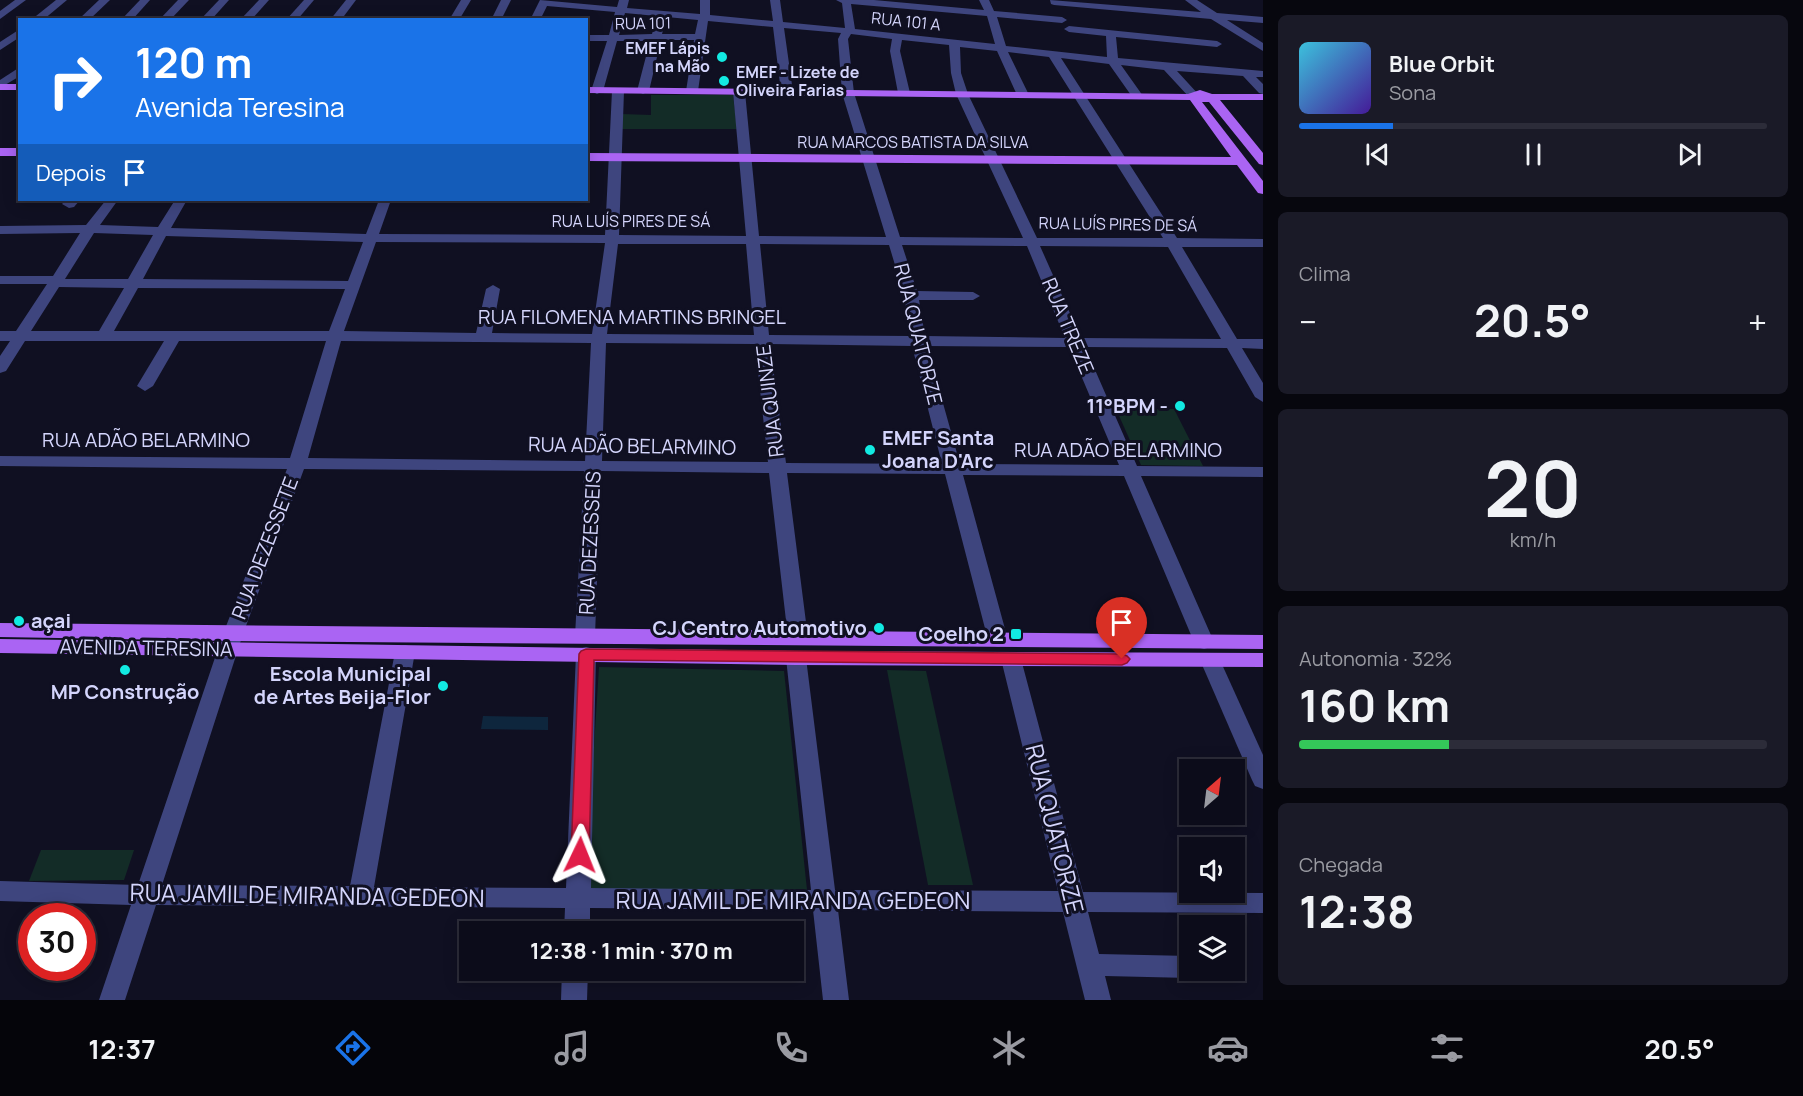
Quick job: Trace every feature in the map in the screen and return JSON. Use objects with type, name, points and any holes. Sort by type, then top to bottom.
[{"type":"main road","points":[[0,86],[18,87]]},
{"type":"main road","points":[[592,90],[1263,97]]},
{"type":"main road","points":[[1202,97],[1196,103],[1263,190]]},
{"type":"main road","points":[[1202,97],[1217,102],[1263,162]]},
{"type":"main road","points":[[0,152],[18,152]]},
{"type":"main road","name":"RUA MARCOS BATISTA DA SILVA","points":[[588,157],[1240,161],[1253,166],[1263,162]]},
{"type":"main road","name":"AVENIDA TERESINA","points":[[0,630],[107,640]]},
{"type":"main road","name":"AVENIDA TERESINA","points":[[0,646],[107,640],[166,640],[1207,651],[1263,660]]},
{"type":"main road","name":"AVENIDA TERESINA","points":[[231,642],[405,652],[586,645]]},
{"type":"main road","name":"AVENIDA TERESINA","points":[[1207,651],[1263,642]]},
{"type":"street","points":[[0,16],[21,0]]},
{"type":"street","points":[[39,18],[62,0]]},
{"type":"street","points":[[85,18],[105,0]]},
{"type":"street","points":[[128,18],[145,0]]},
{"type":"street","points":[[166,18],[184,0]]},
{"type":"street","points":[[207,18],[224,0]]},
{"type":"street","points":[[247,18],[264,0]]},
{"type":"street","points":[[293,18],[309,0]]},
{"type":"street","points":[[337,18],[351,0]]},
{"type":"street","points":[[455,18],[466,0]]},
{"type":"street","points":[[497,18],[506,0]]},
{"type":"street","points":[[692,91],[705,17],[705,0]]},
{"type":"street","points":[[775,0],[787,92]]},
{"type":"street","points":[[841,0],[915,4],[991,14],[1071,38],[1111,33],[1217,44]]},
{"type":"street","name":"RUA QUATORZE","points":[[846,0],[849,31],[843,39],[848,93],[911,295],[918,340],[1005,649],[1098,1000]]},
{"type":"street","points":[[984,0],[991,14],[1001,48],[1023,94]]},
{"type":"street","points":[[1190,0],[1263,48]]},
{"type":"street","points":[[536,18],[545,1]]},
{"type":"street","name":"RUA 101 A","points":[[545,1],[584,7],[623,5],[662,14],[897,37],[923,29],[954,42],[1053,54],[1071,38],[1113,61],[1263,74]]},
{"type":"street","points":[[1053,1],[1071,38]]},
{"type":"street","points":[[1053,1],[1263,21]]},
{"type":"street","points":[[915,4],[923,29]]},
{"type":"street","points":[[592,90],[613,38],[623,5]]},
{"type":"street","points":[[578,18],[584,7]]},
{"type":"street","points":[[643,91],[662,14]]},
{"type":"street","points":[[1187,14],[1188,28]]},
{"type":"street","points":[[0,32],[18,32]]},
{"type":"street","points":[[0,48],[18,33]]},
{"type":"street","points":[[1111,33],[1113,61],[1137,96]]},
{"type":"street","name":"RUA 101","points":[[588,38],[700,37]]},
{"type":"street","points":[[897,37],[895,51],[904,93]]},
{"type":"street","name":"RUA TREZE","points":[[954,42],[956,73],[962,94],[1031,240],[1263,780]]},
{"type":"street","points":[[1053,54],[1173,243],[1263,398]]},
{"type":"street","points":[[1167,67],[1202,97]]},
{"type":"street","points":[[1186,68],[1202,97]]},
{"type":"street","points":[[0,86],[18,72]]},
{"type":"street","points":[[1246,73],[1263,91]]},
{"type":"street","name":"RUA DEZESSEIS","points":[[578,921],[599,338],[612,240],[618,91]]},
{"type":"street","name":"RUA QUINZE","points":[[739,92],[762,339],[837,1000]]},
{"type":"street","points":[[0,368],[90,229],[111,201]]},
{"type":"street","points":[[104,335],[135,285],[160,232],[181,201]]},
{"type":"street","name":"RUA DEZESSETE","points":[[112,1000],[231,642],[298,462],[335,336],[385,201]]},
{"type":"street","name":"RUA LUÍS PIRES DE SÁ","points":[[0,230],[90,229],[370,238],[1263,243]]},
{"type":"street","points":[[0,280],[135,285],[355,285]]},
{"type":"street","points":[[483,337],[493,289]]},
{"type":"street","points":[[911,295],[973,296]]},
{"type":"street","name":"RUA FILOMENA MARTINS BRINGEL","points":[[0,336],[918,340],[1263,345]]},
{"type":"street","points":[[145,386],[174,336]]},
{"type":"street","name":"RUA ADÃO BELARMINO","points":[[0,461],[1263,472]]},
{"type":"street","points":[[360,896],[405,652]]},
{"type":"street","name":"RUA JAMIL DE MIRANDA GEDEON","points":[[0,891],[148,895],[1263,903]]},
{"type":"street","points":[[1089,965],[1179,967]]},
{"type":"street","points":[[574,1000],[575,981]]},
{"type":"green space","points":[[651,95],[733,95],[737,129],[621,129],[621,114],[651,115]]},
{"type":"green space","points":[[1116,409],[1174,409],[1203,466],[1141,465]]},
{"type":"green space","points":[[599,667],[784,671],[807,890],[585,891]]},
{"type":"green space","points":[[887,670],[926,671],[973,885],[928,885]]},
{"type":"green space","points":[[41,850],[134,850],[124,880],[29,881]]},
{"type":"water","points":[[483,716],[548,717],[548,730],[481,729]]},
{"type":"place","name":"EMEF Lápis na Mão","points":[[722,57]]},
{"type":"place","name":"EMEF - Lizete de Oliveira Farias","points":[[724,81]]},
{"type":"place","name":"11°BPM -","points":[[1180,406]]},
{"type":"place","name":"EMEF Santa Joana D'Arc","points":[[870,450]]},
{"type":"place","name":"açai","points":[[19,621]]},
{"type":"place","name":"CJ Centro Automotivo","points":[[879,628]]},
{"type":"place","name":"Coelho 2","points":[[1016,634]]},
{"type":"place","name":"MP Construção","points":[[125,670]]},
{"type":"place","name":"Escola Municipal de Artes Beija-Flor","points":[[443,686]]},
{"type":"route","points":[[580,855],[586,654],[796,658],[1122,659]]}]
